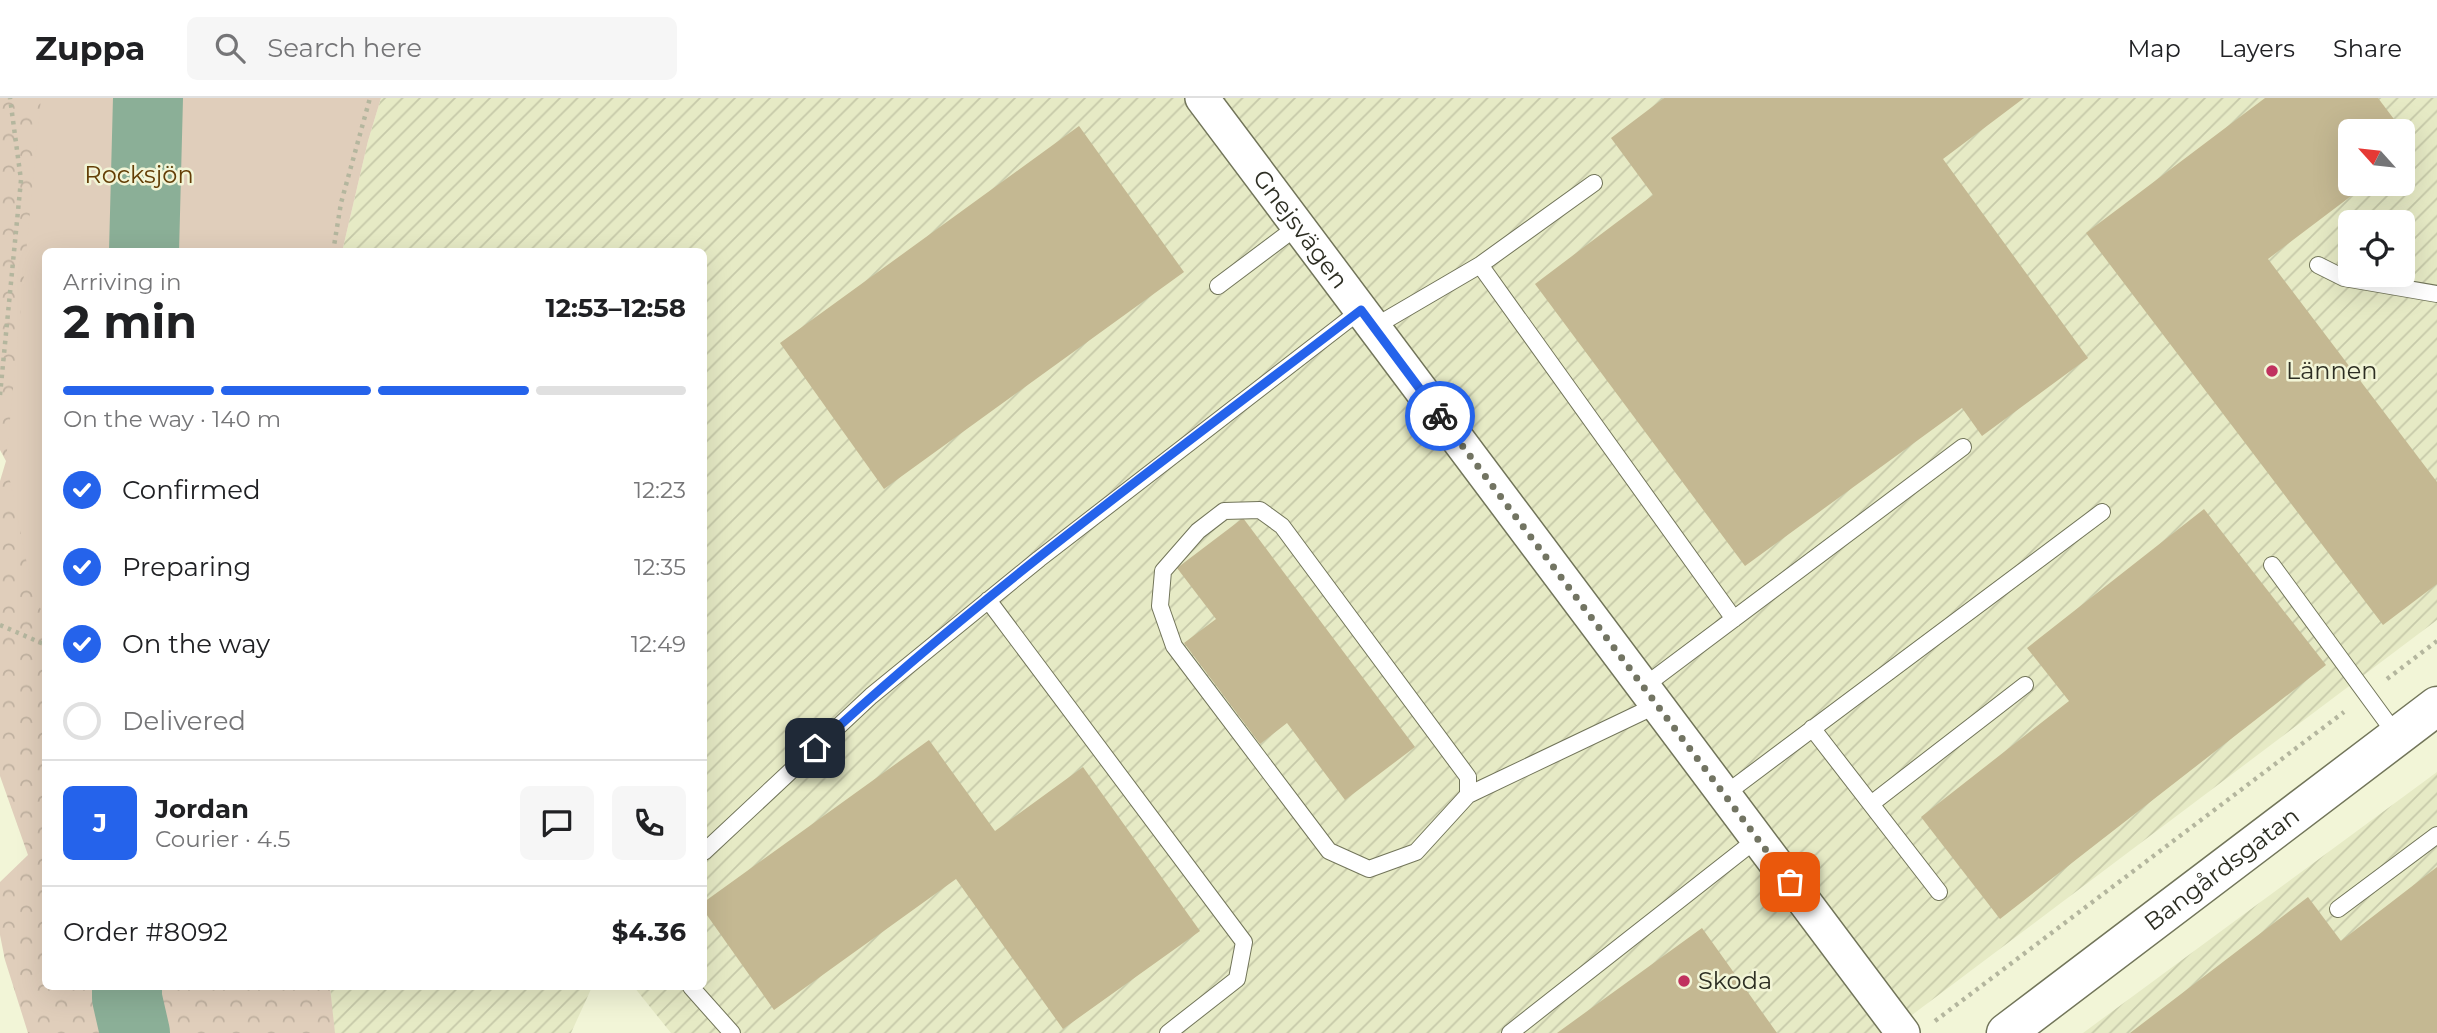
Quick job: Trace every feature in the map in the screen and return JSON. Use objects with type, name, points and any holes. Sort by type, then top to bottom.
[{"type":"main road","name":"Bangårdsgatan","points":[[2006,1033],[2437,706]]},
{"type":"street","name":"Gnejsvägen","points":[[1202,98],[1757,839],[1917,1029]]},
{"type":"lane","points":[[707,849],[871,696],[988,600],[1367,318],[1480,265],[1594,183]]},
{"type":"lane","points":[[1218,286],[1298,226]]},
{"type":"lane","points":[[1480,265],[1734,619]]},
{"type":"lane","points":[[2318,265],[2344,278],[2437,294]]},
{"type":"lane","points":[[1468,795],[1468,777],[1282,526],[1260,510],[1223,511],[1198,531],[1163,571],[1160,606],[1174,646],[1329,851],[1369,869],[1416,852],[1468,795],[1650,696],[1734,619],[1963,446]]},
{"type":"lane","points":[[1724,794],[2102,512]]},
{"type":"lane","points":[[2272,565],[2397,736]]},
{"type":"lane","points":[[988,600],[1244,942],[1237,979],[1168,1033]]},
{"type":"lane","points":[[1871,804],[2025,685]]},
{"type":"lane","points":[[1812,728],[1938,892]]},
{"type":"lane","points":[[2338,909],[2437,835]]},
{"type":"lane","points":[[1510,1033],[1757,839]]},
{"type":"lane","points":[[694,990],[732,1033]]},
{"type":"path","points":[[0,395],[21,180],[10,98]]},
{"type":"path","points":[[333,248],[341,203],[370,98]]},
{"type":"path","points":[[0,625],[42,643]]},
{"type":"path","points":[[1917,1029],[2437,641]]},
{"type":"shaded area","points":[[381,98],[2437,98],[2437,620],[1888,1033],[671,1033],[636,990],[707,990],[707,248],[343,248]]},
{"type":"shaded area","points":[[2437,772],[2437,1033],[2083,1033]]},
{"type":"shaded area","points":[[330,990],[591,990],[571,1033],[334,1033]]},
{"type":"green space","points":[[0,98],[363,98],[54,248],[42,248],[42,990],[330,990],[335,1033],[28,1033],[0,935],[0,882],[28,855],[0,776],[0,481],[6,461],[0,450]]},
{"type":"green space","name":"Rocksjön","points":[[41,98],[381,98],[343,248],[42,248],[42,613],[28,569],[6,461]]},
{"type":"building","points":[[1664,98],[2024,98],[1943,159],[2088,358],[1982,436],[1962,408],[1745,566],[1535,284],[1653,195],[1611,138]]},
{"type":"building","name":"Lännen","points":[[2265,98],[2378,98],[2394,119],[2338,119],[2338,196],[2351,196],[2268,259],[2437,482],[2437,584],[2383,625],[2086,233]]},
{"type":"building","points":[[1079,126],[1184,272],[884,489],[780,343]]},
{"type":"building","points":[[2204,509],[2326,665],[2000,919],[1921,817],[2069,701],[2027,648]]},
{"type":"building","points":[[1243,518],[1415,747],[1345,800],[1287,723],[1260,744],[1184,643],[1216,619],[1177,568]]},
{"type":"building","points":[[929,740],[995,831],[1083,767],[1200,931],[1063,1029],[956,879],[774,1010],[707,915],[707,900]]},
{"type":"building","points":[[2437,867],[2437,1033],[2130,1033],[2308,897],[2341,941]]},
{"type":"building","name":"Skoda","points":[[1702,928],[1777,1033],[1557,1033]]},
{"type":"waterway","points":[[144,248],[148,98]]},
{"type":"waterway","points":[[127,990],[135,1033]]},
{"type":"way so far","points":[[1440,416],[1790,882]]},
{"type":"place","name":"Lännen","points":[[2272,371]]},
{"type":"place","name":"Skoda","points":[[1684,981]]},
{"type":"route","points":[[815,748],[871,696],[1039,559],[1361,310],[1440,416]]}]
